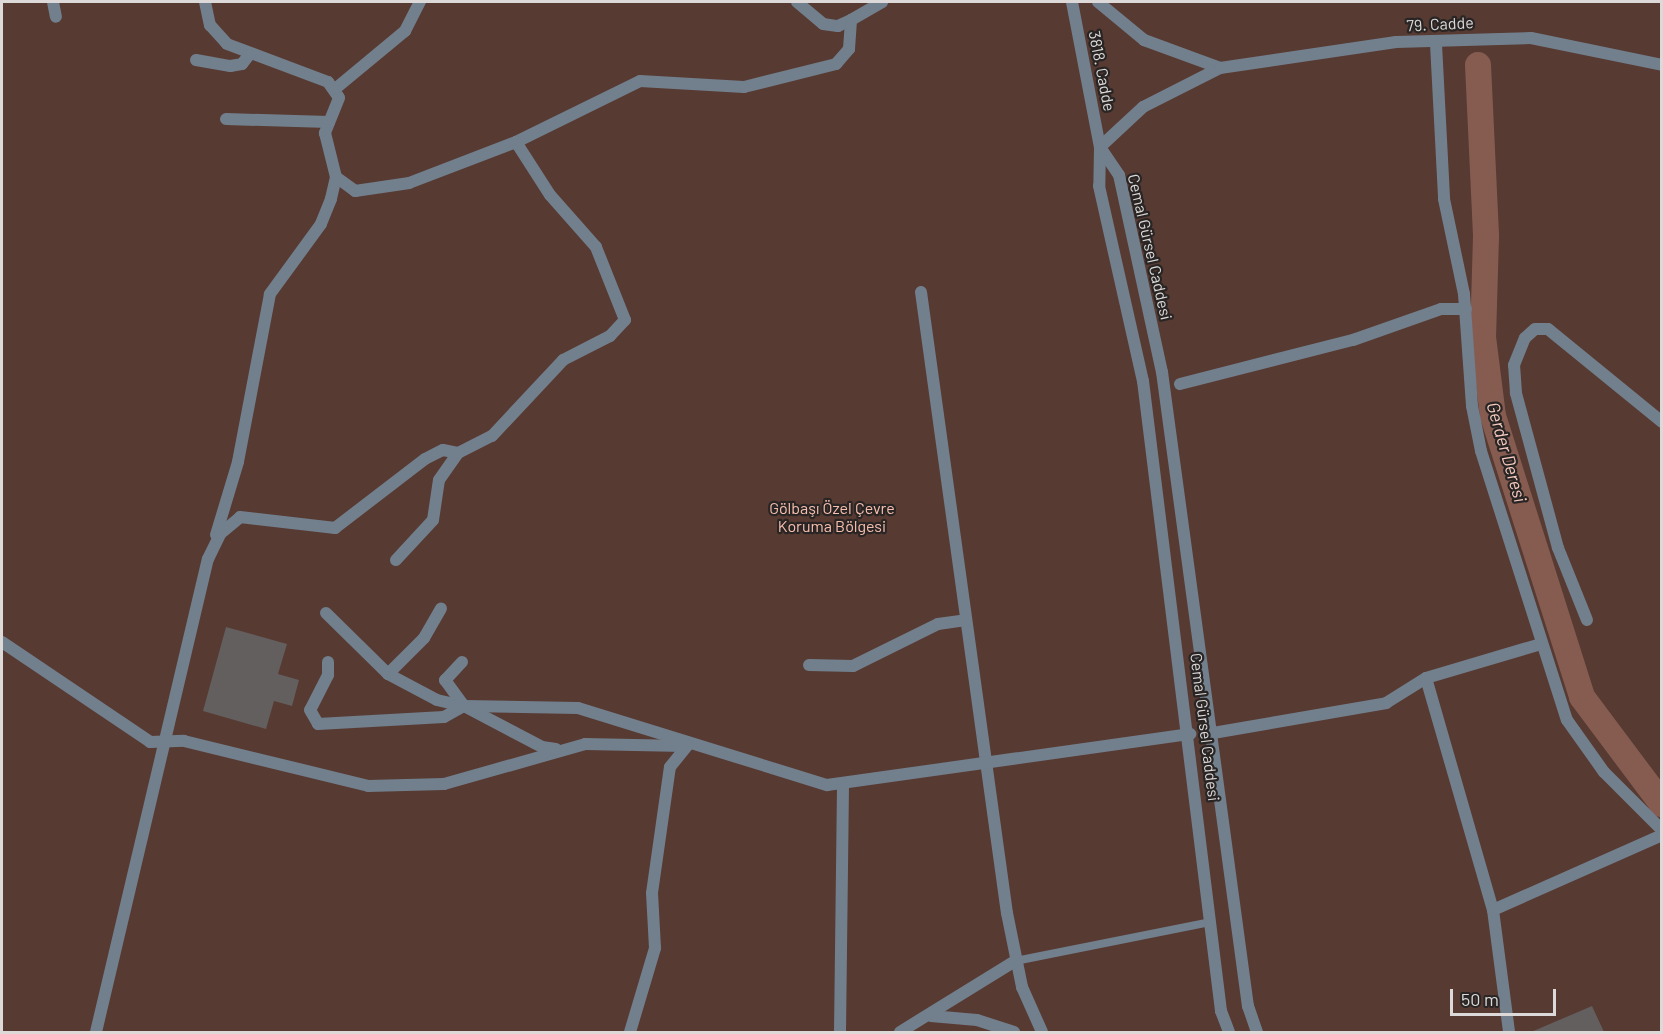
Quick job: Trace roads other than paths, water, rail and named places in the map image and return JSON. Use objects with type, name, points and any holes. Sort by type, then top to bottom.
[{"type":"street","points":[[53,2],[56,17]]},
{"type":"street","points":[[96,1032],[208,559],[238,462],[270,294],[321,224],[336,177],[325,133],[339,98],[335,89],[311,74],[249,55],[217,35],[205,2]]},
{"type":"street","points":[[335,89],[405,32],[420,2]]},
{"type":"street","points":[[797,2],[824,24],[838,26],[882,2]]},
{"type":"street","name":"3818. Cadde","points":[[1072,2],[1100,147]]},
{"type":"street","name":"79. Cadde","points":[[1098,2],[1144,40],[1220,68]]},
{"type":"street","points":[[336,177],[355,191],[390,188],[516,142],[640,81],[744,87],[836,64],[849,49],[851,20]]},
{"type":"street","name":"79. Cadde","points":[[1100,147],[1143,107],[1220,68],[1396,42],[1436,44],[1531,38],[1662,65]]},
{"type":"street","points":[[1436,44],[1444,199],[1466,309],[1472,405],[1481,451],[1558,702],[1580,741],[1662,830]]},
{"type":"street","points":[[196,60],[230,66],[242,64],[249,55]]},
{"type":"street","points":[[226,118],[329,122]]},
{"type":"street","points":[[396,560],[433,520],[439,480],[458,453],[492,436],[563,360],[610,336],[625,320],[596,247],[550,195],[516,142]]},
{"type":"street","name":"Cemal Gürsel Caddesi","points":[[1100,147],[1119,175],[1162,372],[1214,733],[1248,1006],[1257,1032]]},
{"type":"street","name":"Cemal Gürsel Caddesi","points":[[1100,147],[1099,186],[1143,381],[1190,734],[1211,922],[1229,1032]]},
{"type":"street","points":[[921,292],[985,763],[1016,961],[1042,1032]]},
{"type":"street","points":[[1180,384],[1353,340],[1441,309],[1466,309]]},
{"type":"street","points":[[1587,620],[1558,548],[1515,393],[1514,365],[1525,338],[1535,328],[1548,329],[1662,422]]},
{"type":"street","points":[[208,559],[220,534],[240,517],[335,528],[392,490],[425,459],[442,450],[458,453]]},
{"type":"street","points":[[388,674],[424,638],[441,608]]},
{"type":"street","points":[[326,613],[388,674],[411,689],[464,706],[542,747],[687,746]]},
{"type":"street","points":[[809,665],[853,666],[938,624],[966,620]]},
{"type":"street","points":[[2,642],[133,732],[150,741],[184,741],[392,789],[444,784],[566,748]]},
{"type":"street","points":[[1214,733],[1386,703],[1426,678],[1541,644]]},
{"type":"street","points":[[328,662],[328,675],[310,710],[318,724],[444,717],[464,706],[578,708],[687,746],[789,777],[843,783],[1190,734]]},
{"type":"street","points":[[462,662],[446,680],[464,706]]},
{"type":"street","points":[[1426,678],[1493,910],[1509,1032]]},
{"type":"street","points":[[630,1032],[655,948],[652,894],[670,767],[687,746]]},
{"type":"street","points":[[840,1032],[843,783]]},
{"type":"street","points":[[1493,910],[1662,835]]},
{"type":"street","points":[[900,1032],[929,1017],[1016,961]]},
{"type":"street","points":[[929,1017],[952,1015],[1014,1032]]},
{"type":"lane","points":[[1016,961],[1211,922]]},
{"type":"waterway","name":"Gerder Deresi","points":[[1478,65],[1486,237],[1483,337],[1493,416],[1582,697],[1662,804]]},
{"type":"park label","name":"Gölbaşı Özel Çevre Koruma Bölgesi","points":[[832,517]]}]
